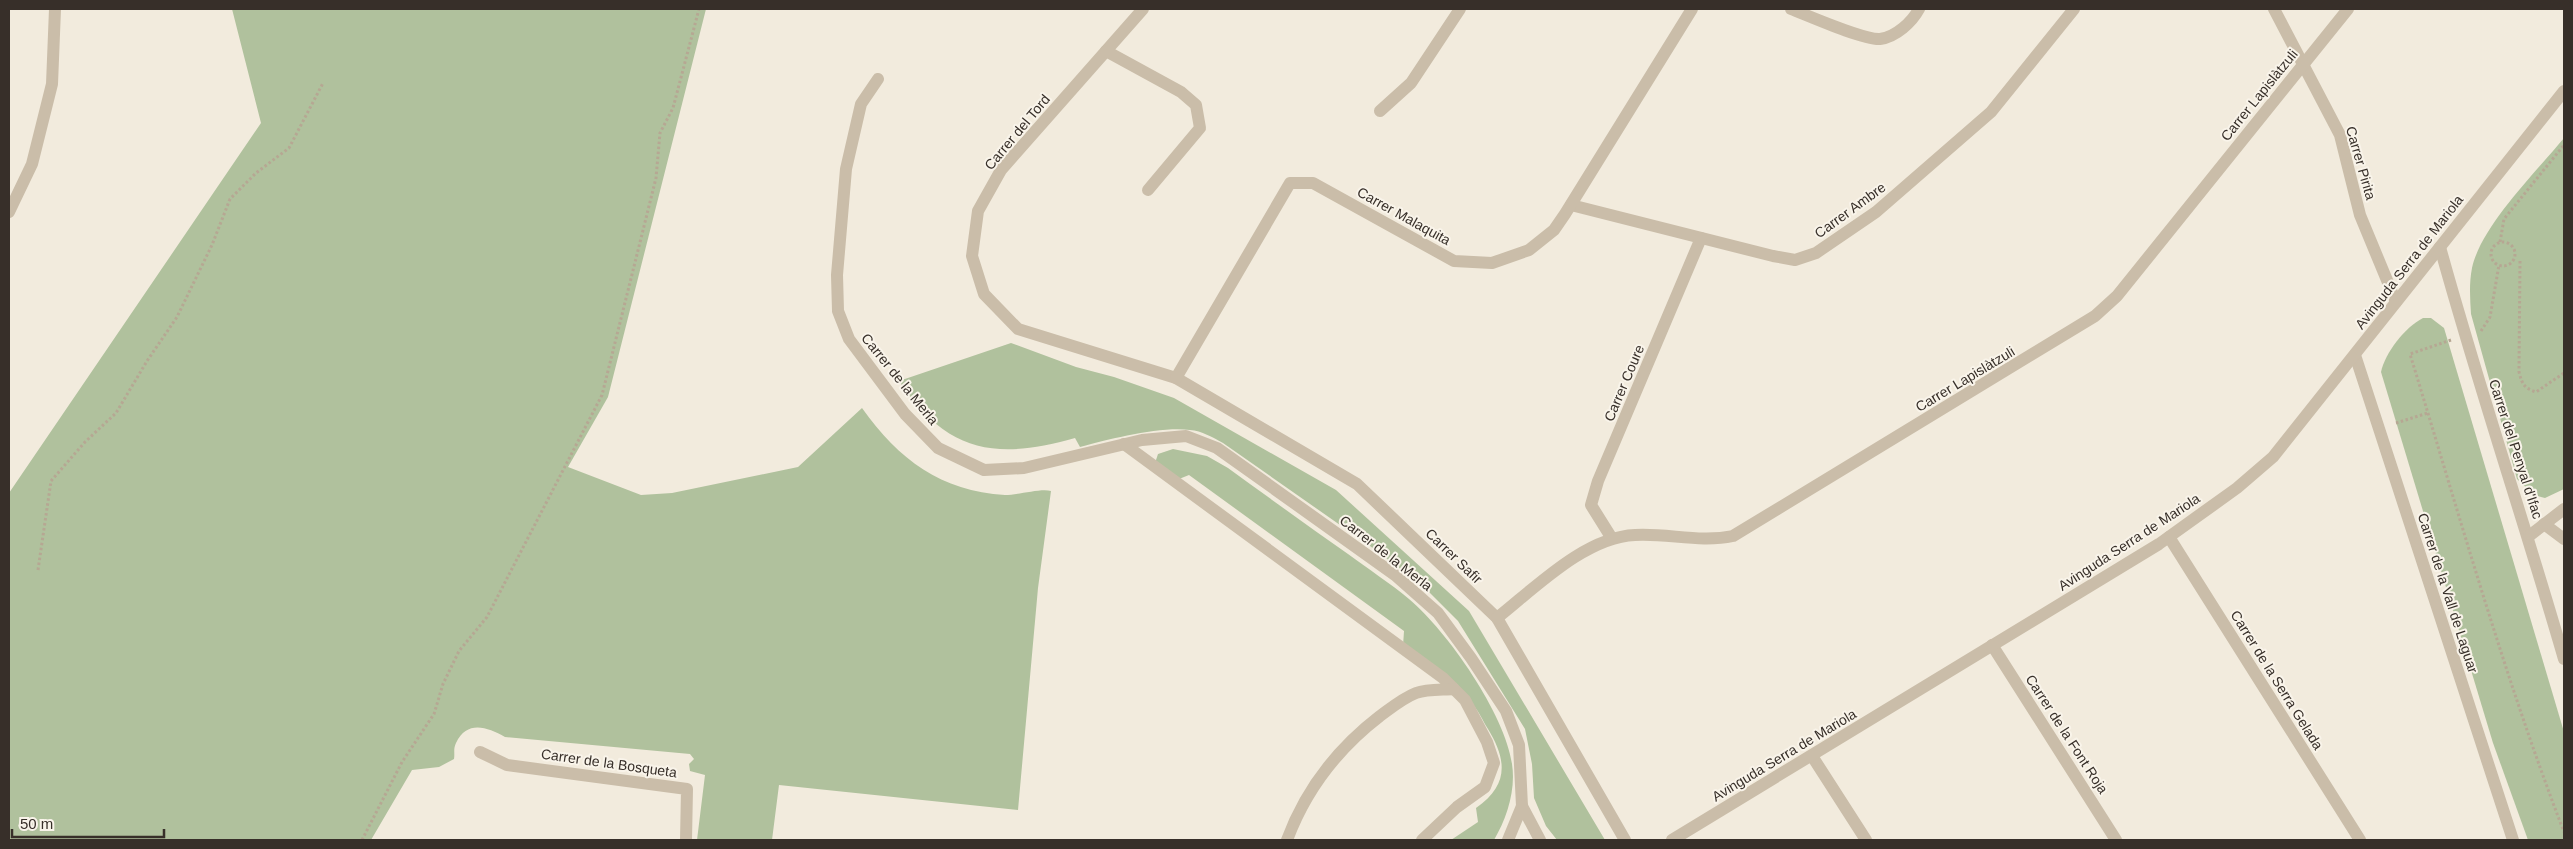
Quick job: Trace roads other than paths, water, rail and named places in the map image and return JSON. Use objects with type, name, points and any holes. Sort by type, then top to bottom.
[{"type":"street","points":[[9,212],[32,164],[52,84],[55,9]]},
{"type":"street","name":"Carrer del Tord","points":[[1143,9],[1001,170],[978,211],[972,256],[984,294],[1018,329],[1176,378]]},
{"type":"street","points":[[1380,111],[1411,83],[1460,9]]},
{"type":"street","name":"Carrer Malaquita","points":[[1176,378],[1290,183],[1313,182],[1454,261],[1492,263],[1529,250],[1554,230],[1571,205],[1692,9]]},
{"type":"street","points":[[1791,9],[1863,35],[1880,39],[1899,31],[1914,17],[1919,9]]},
{"type":"street","name":"Carrer Ambre","points":[[1571,205],[1795,260],[1816,253],[1876,212],[1992,112],[2074,9]]},
{"type":"street","name":"Carrer Pirita","points":[[2274,9],[2340,135],[2360,215],[2396,302]]},
{"type":"street","name":"Carrer Lapislàtzuli","points":[[1497,618],[1584,550],[1611,537],[1636,534],[1715,540],[1733,536],[2096,316],[2117,296],[2348,9]]},
{"type":"street","points":[[1106,51],[1181,92],[1196,105],[1200,128],[1148,190]]},
{"type":"street","name":"Carrer de la Merla","points":[[878,79],[860,104],[846,169],[837,275],[838,311],[849,339],[905,414],[938,448],[984,470],[1024,468],[1142,440],[1186,436],[1217,448],[1395,575],[1438,614],[1506,711],[1519,745],[1522,806],[1540,840]]},
{"type":"street","name":"Avinguda Serra de Mariola","points":[[1672,840],[2169,536],[2237,488],[2273,457],[2564,91]]},
{"type":"street","name":"Carrer Coure","points":[[1611,537],[1591,505],[1598,481],[1701,238]]},
{"type":"street","name":"Carrer del Penyal d'Ifac","points":[[2440,247],[2465,336],[2529,536],[2564,659]]},
{"type":"street","name":"Carrer de la Vall de Laguar","points":[[2355,355],[2512,840]]},
{"type":"street","name":"Carrer Safir","points":[[1176,378],[1357,484],[1497,618],[1625,840]]},
{"type":"street","points":[[1124,444],[1443,678],[1465,700],[1487,742],[1494,763],[1485,787],[1457,807],[1422,840]]},
{"type":"street","points":[[2529,536],[2564,509]]},
{"type":"street","points":[[2544,524],[2564,539]]},
{"type":"street","name":"Carrer de la Serra Gelada","points":[[2169,536],[2360,840]]},
{"type":"street","name":"Carrer de la Font Roja","points":[[1992,645],[2116,840]]},
{"type":"street","points":[[1287,840],[1298,810],[1318,779],[1354,736],[1394,705],[1417,693],[1454,689]]},
{"type":"street","name":"Carrer de la Bosqueta","points":[[480,752],[507,765],[687,789],[686,840]]},
{"type":"street","points":[[1812,756],[1866,840]]},
{"type":"street","name":"Carrer de la Merla","points":[[1508,840],[1522,806]]}]
